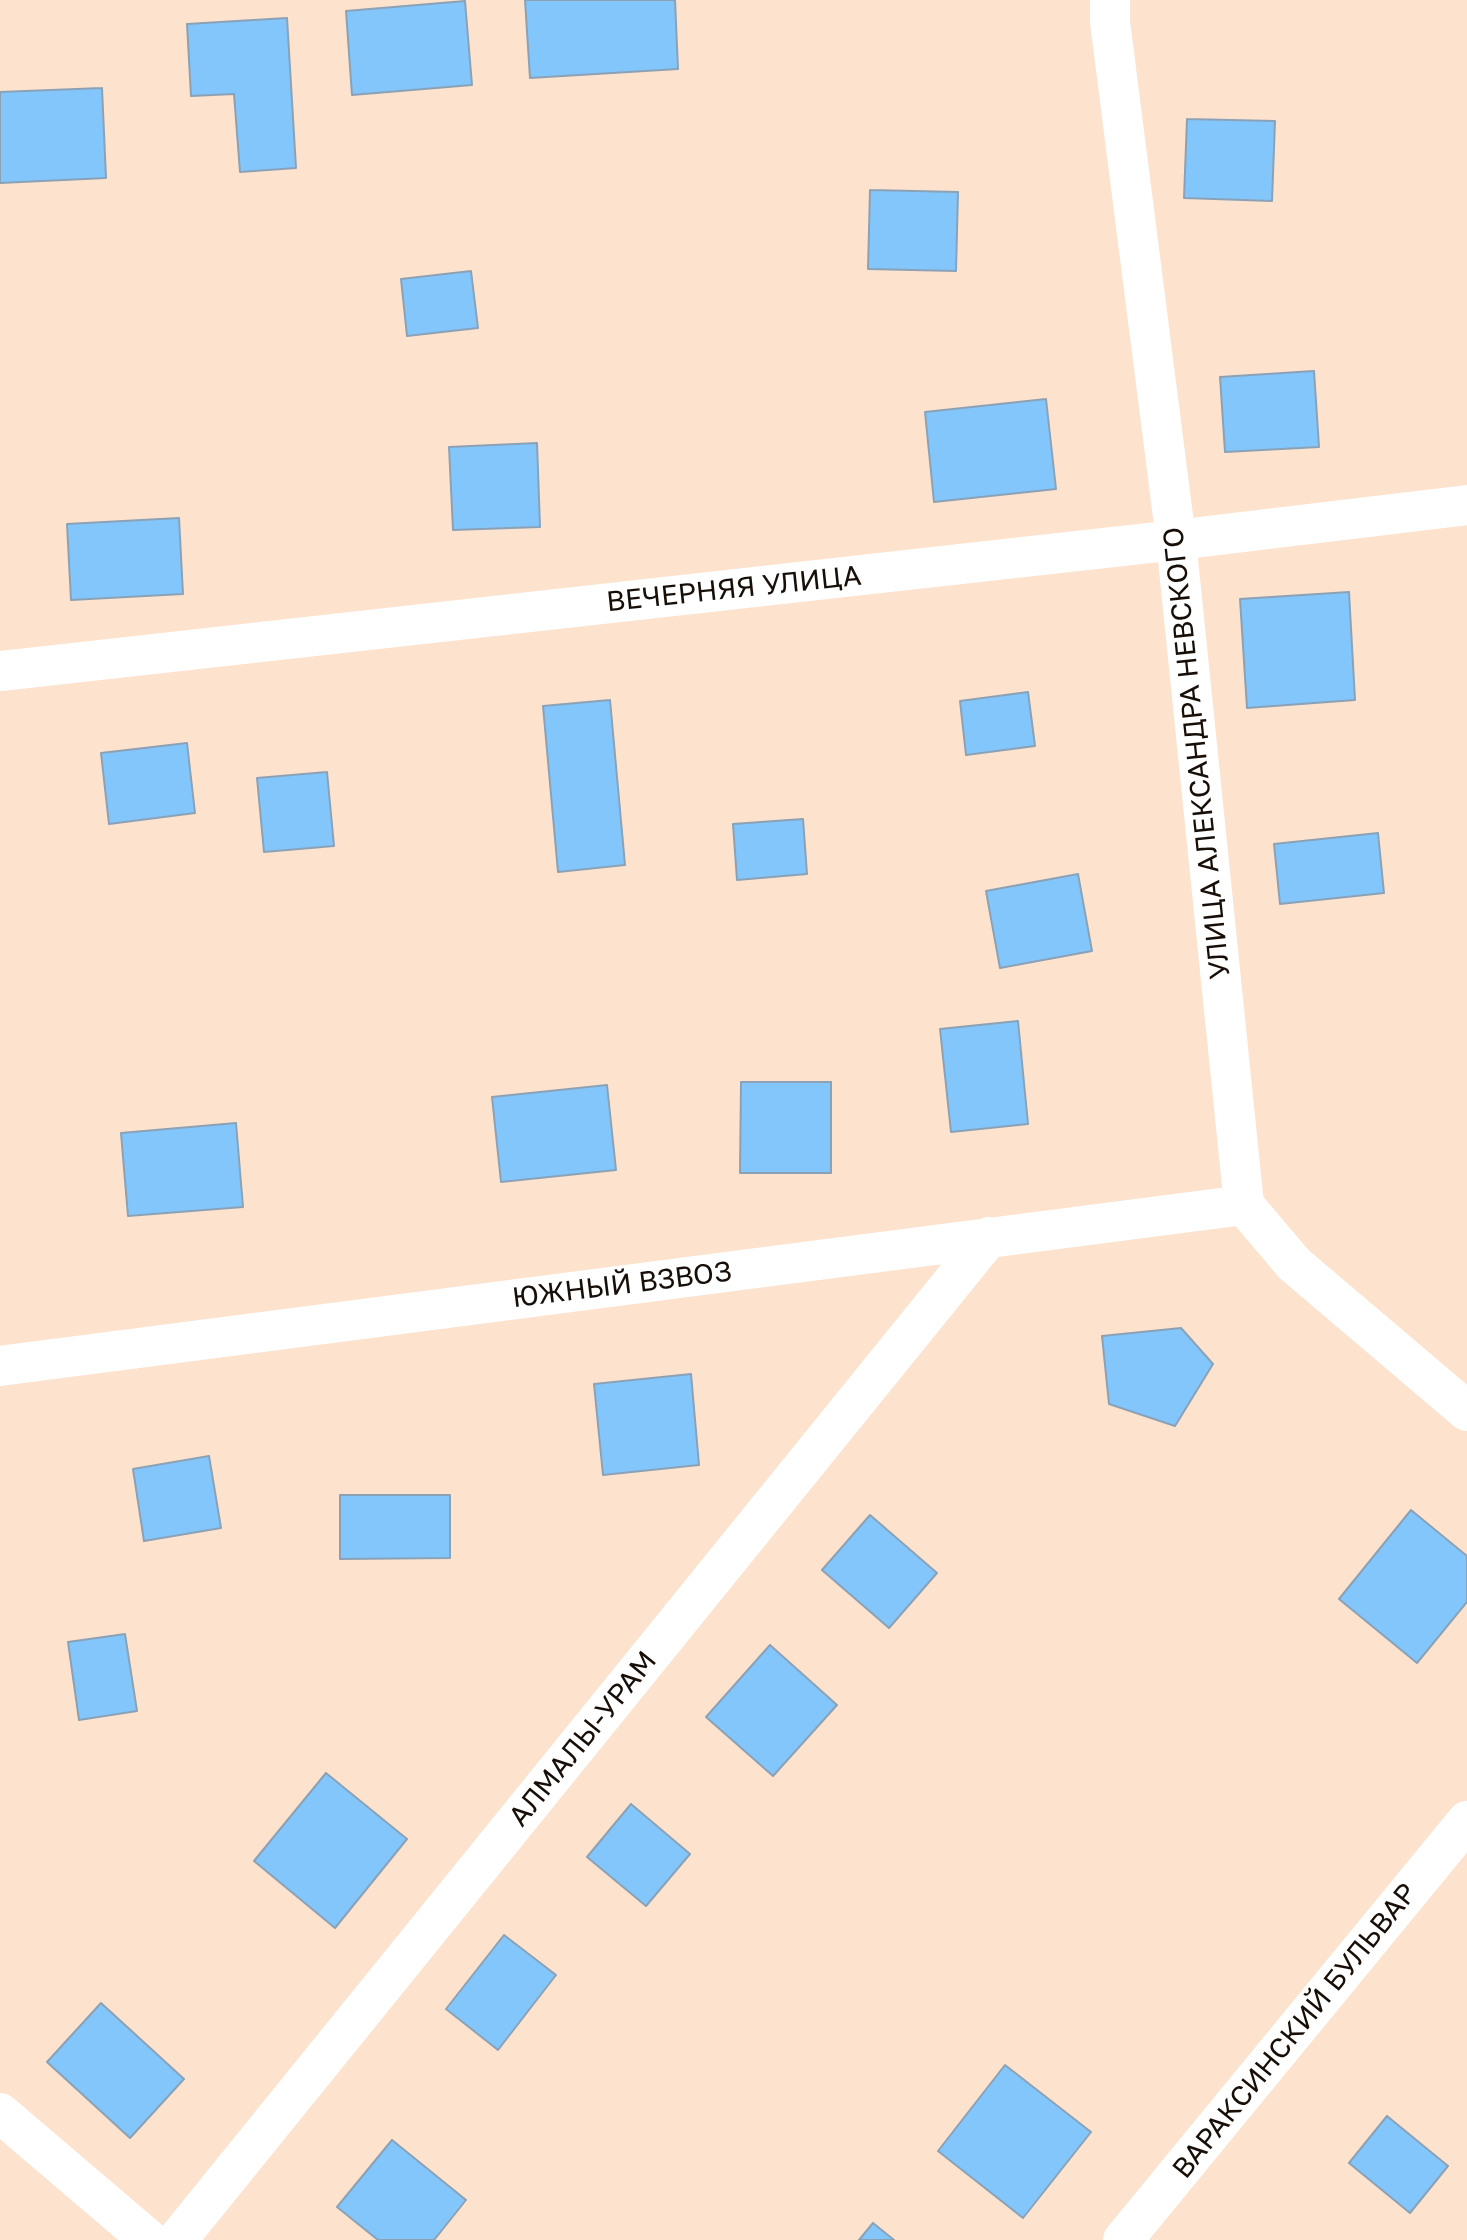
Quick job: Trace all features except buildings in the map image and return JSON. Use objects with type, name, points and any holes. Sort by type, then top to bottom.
[{"type":"street","name":"УЛИЦА АЛЕКСАНДРА НЕВСКОГО","points":[[1110,0],[1110,22],[1176,540],[1244,1205]]},
{"type":"street","name":"ВЕЧЕРНЯЯ УЛИЦА","points":[[0,671],[1467,505]]},
{"type":"street","name":"ЮЖНЫЙ ВЗВОЗ","points":[[0,1366],[1244,1205]]},
{"type":"street","points":[[1244,1205],[1294,1264],[1467,1411]]},
{"type":"street","name":"АЛМАЛЫ-УРАМ","points":[[177,2240],[989,1237]]},
{"type":"street","name":"ВАРАКСИНСКИЙ БУЛЬВАР","points":[[1123,2240],[1467,1821]]},
{"type":"street","points":[[0,2113],[149,2240]]}]
